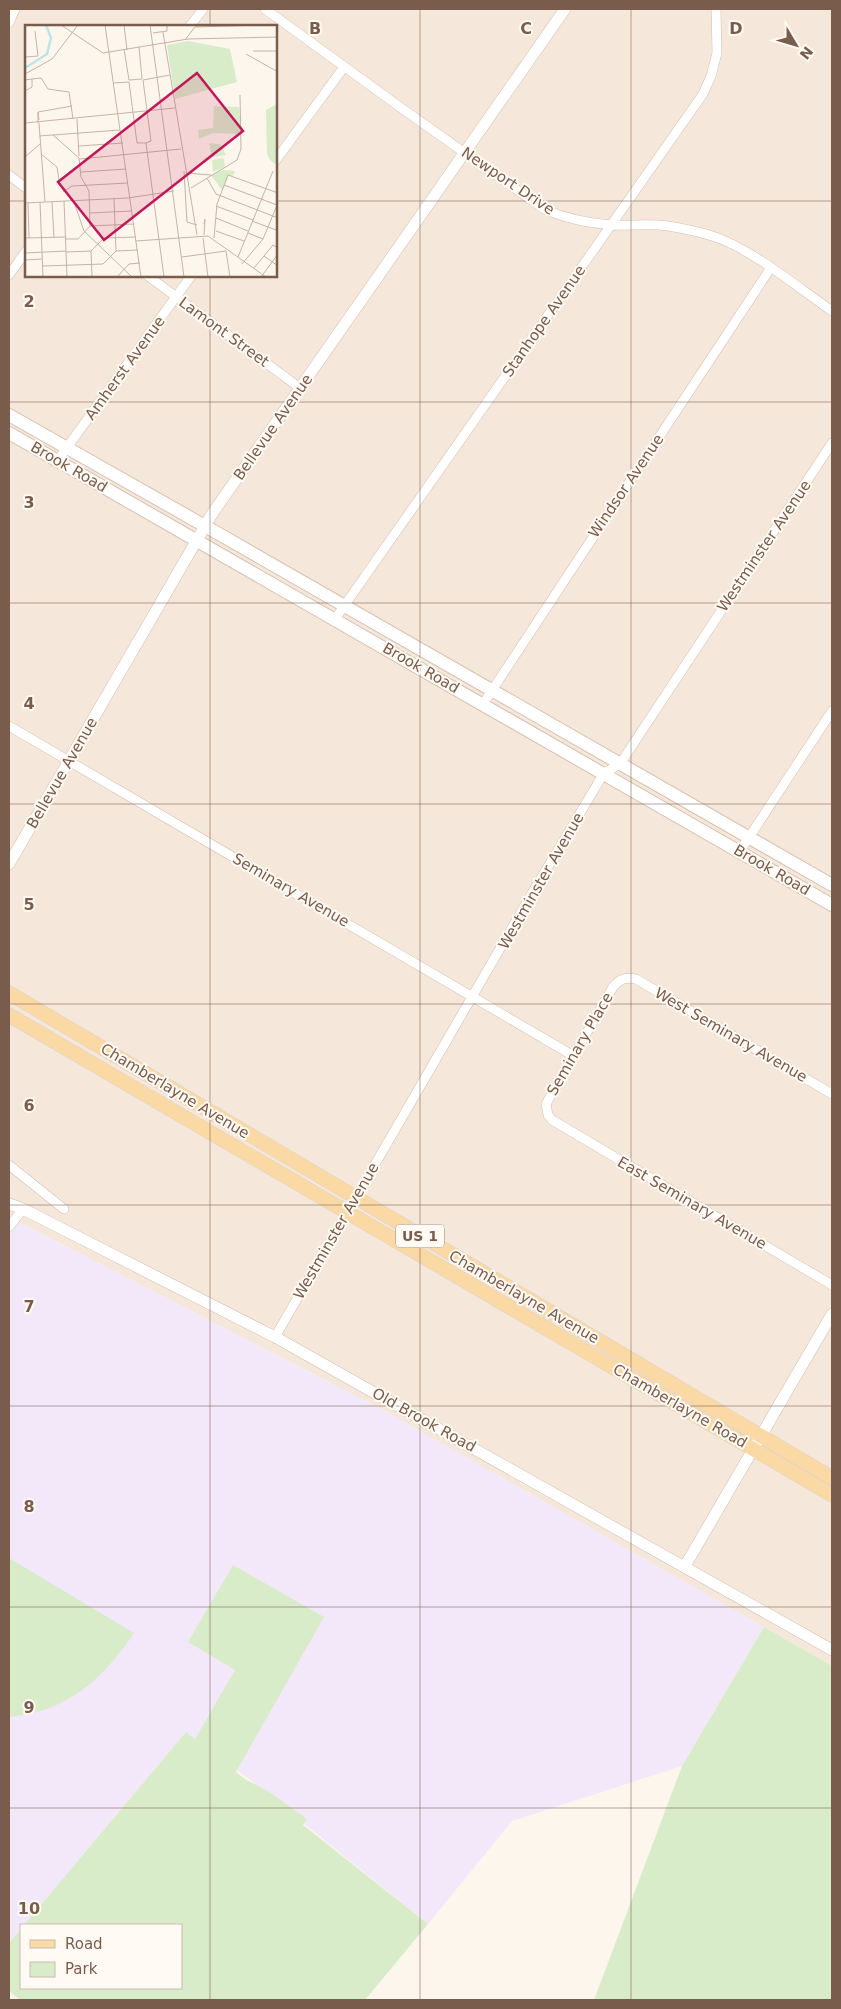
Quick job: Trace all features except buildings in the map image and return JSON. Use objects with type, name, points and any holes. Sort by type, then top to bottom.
[{"type":"main road","name":"Brook Road","points":[[9,416],[832,885]]},
{"type":"main road","name":"Brook Road","points":[[9,433],[832,905]]},
{"type":"main road","name":"Chamberlayne Avenue","points":[[9,994],[832,1478]]},
{"type":"main road","name":"Chamberlayne Road","points":[[9,1016],[832,1495]]},
{"type":"street","points":[[9,23],[16,9]]},
{"type":"street","points":[[191,25],[203,9]]},
{"type":"street","name":"Newport Drive","points":[[265,9],[544,209],[566,217],[611,225],[644,224],[668,226],[718,238],[770,268],[832,311]]},
{"type":"street","name":"Bellevue Avenue","points":[[9,864],[205,526],[565,9]]},
{"type":"street","name":"Stanhope Avenue","points":[[335,619],[703,94],[711,76],[717,53],[716,9]]},
{"type":"street","points":[[278,157],[344,67]]},
{"type":"street","points":[[9,176],[25,187]]},
{"type":"street","points":[[9,275],[25,252]]},
{"type":"street","name":"Windsor Avenue","points":[[483,704],[770,268]]},
{"type":"street","name":"Lamont Street","points":[[151,278],[300,388]]},
{"type":"street","name":"Amherst Avenue","points":[[58,460],[190,278]]},
{"type":"street","name":"Westminster Avenue","points":[[275,1337],[604,773],[620,764],[832,443]]},
{"type":"street","points":[[740,851],[832,711]]},
{"type":"street","name":"Seminary Avenue","points":[[9,726],[572,1055]]},
{"type":"street","name":"Seminary Place","points":[[552,1120],[546,1110],[547,1099],[613,987],[619,980],[630,978]]},
{"type":"street","name":"West Seminary Avenue","points":[[630,978],[644,984],[832,1094]]},
{"type":"street","name":"East Seminary Avenue","points":[[552,1120],[832,1285]]},
{"type":"street","points":[[9,1165],[64,1209]]},
{"type":"street","name":"Old Brook Road","points":[[9,1204],[23,1209],[275,1337],[832,1650]]},
{"type":"street","points":[[9,1227],[23,1209]]},
{"type":"street","points":[[685,1566],[832,1314]]},
{"type":"shaded area","points":[[9,9],[832,9],[832,1666],[383,1410],[9,1217]]},
{"type":"shaded area","points":[[9,1217],[383,1410],[764,1627],[682,1766],[512,1821],[428,1924],[250,1780],[186,1732],[25,1924],[20,1924],[20,1930],[9,1943]]},
{"type":"green space","points":[[9,1558],[134,1633],[110,1665],[82,1690],[49,1708],[30,1714],[9,1717]]},
{"type":"green space","points":[[233,1565],[324,1617],[236,1772],[271,1793],[307,1819],[303,1825],[428,1924],[365,2000],[20,2000],[9,1991],[9,1943],[20,1930],[20,1989],[182,1989],[182,1924],[25,1924],[186,1732],[195,1739],[235,1670],[188,1642]]},
{"type":"green space","points":[[764,1627],[832,1666],[832,2000],[594,2000],[682,1766]]}]
